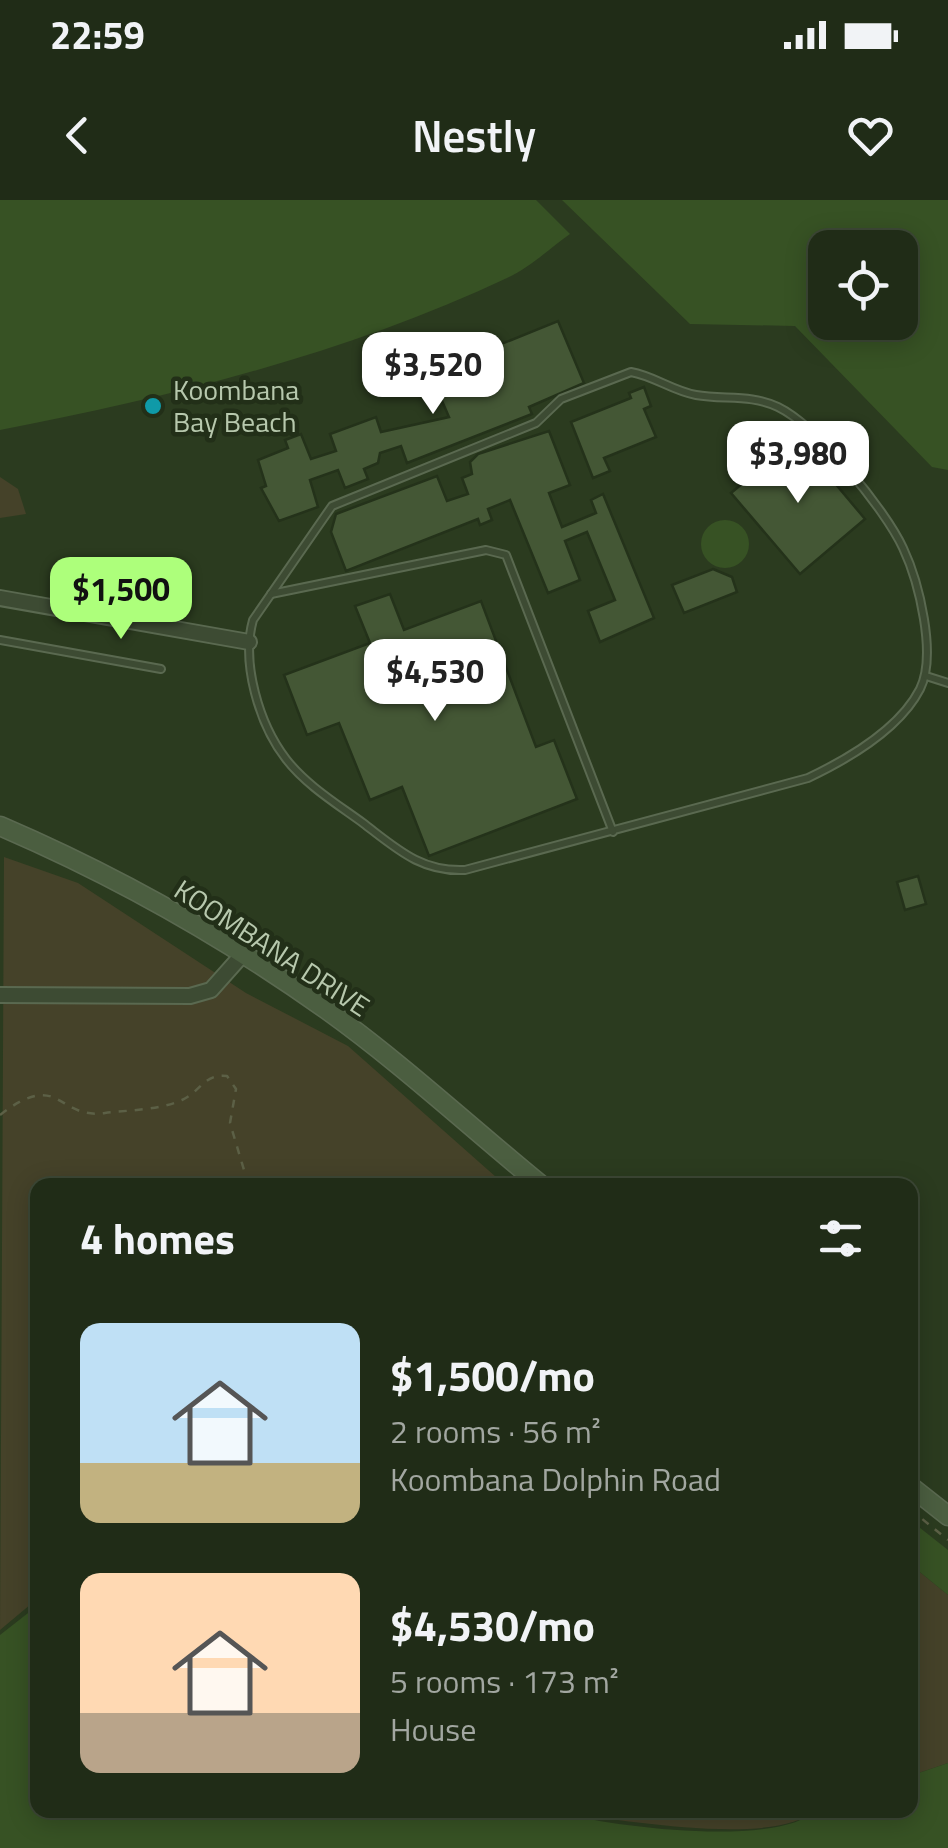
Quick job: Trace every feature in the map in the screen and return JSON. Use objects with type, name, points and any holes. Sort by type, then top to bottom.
[{"type":"main road","name":"KOOMBANA DRIVE","points":[[0,826],[152,902],[243,954],[329,1012],[532,1178]]},
{"type":"main road","points":[[918,1492],[948,1516]]},
{"type":"street","points":[[0,598],[249,642]]},
{"type":"street","points":[[0,995],[190,996],[216,985],[243,954]]},
{"type":"lane","points":[[627,373],[691,394],[744,397],[779,408],[809,431],[872,501],[904,550],[926,638],[925,676],[909,706],[894,721],[823,771],[775,790],[465,870],[422,866],[302,777],[286,758],[253,682],[249,642],[257,612],[270,594],[326,512],[339,502],[536,424],[561,399],[627,373]]},
{"type":"lane","points":[[270,594],[486,550],[506,555],[613,832]]},
{"type":"lane","points":[[0,640],[161,670]]},
{"type":"lane","points":[[925,676],[948,683]]},
{"type":"path","points":[[0,1115],[24,1096],[36,1093],[88,1112],[135,1110],[180,1101],[207,1078],[227,1076],[236,1088],[230,1123],[244,1170],[241,1178]]},
{"type":"path","points":[[918,1516],[948,1540]]},
{"type":"shaded area","points":[[0,200],[536,200],[570,234],[515,274],[386,328],[258,370],[0,430]]},
{"type":"shaded area","points":[[562,200],[948,200],[948,470],[932,467],[809,340],[918,340],[918,230],[808,230],[808,339],[795,326],[690,324]]},
{"type":"shaded area","points":[[0,477],[18,489],[26,514],[0,518]]},
{"type":"shaded area","points":[[725,520],[742,527],[749,544],[742,561],[725,568],[708,561],[701,544],[708,527]]},
{"type":"shaded area","points":[[4,857],[78,883],[246,993],[348,1046],[497,1178],[30,1178],[30,1605],[0,1630]]},
{"type":"shaded area","points":[[918,1526],[948,1550],[948,1595],[918,1571]]},
{"type":"shaded area","points":[[918,1571],[948,1595],[948,1763],[918,1773]]},
{"type":"shaded area","points":[[30,1611],[30,1818],[586,1818],[655,1828],[733,1831],[768,1828],[803,1818],[918,1818],[918,1773],[948,1763],[948,1848],[0,1848],[0,1635]]},
{"type":"shaded area","points":[[600,1818],[801,1818],[766,1827],[732,1829]]},
{"type":"building","points":[[558,321],[584,383],[529,407],[532,414],[407,463],[401,446],[380,453],[378,463],[364,469],[368,479],[345,488],[338,470],[310,480],[318,507],[279,521],[261,488],[266,486],[258,460],[288,448],[285,440],[301,434],[311,459],[336,451],[330,434],[376,417],[381,432],[449,417],[430,373]]},
{"type":"building","points":[[644,387],[651,406],[644,409],[656,437],[604,458],[610,471],[593,478],[571,422],[631,398],[629,393]]},
{"type":"building","points":[[549,431],[570,485],[549,493],[562,527],[596,513],[591,500],[603,494],[654,618],[600,642],[588,611],[615,600],[587,532],[565,541],[580,580],[548,593],[510,500],[488,509],[492,520],[480,525],[478,519],[346,571],[331,532],[336,514],[437,476],[447,501],[468,494],[462,478],[472,474],[470,462],[478,454]]},
{"type":"building","points":[[797,438],[865,519],[800,574],[731,493]]},
{"type":"building","points":[[713,569],[732,577],[737,592],[684,613],[672,585]]},
{"type":"building","points":[[390,594],[404,630],[481,601],[536,747],[554,740],[577,799],[429,856],[402,787],[370,800],[339,723],[307,735],[284,675],[370,643],[355,606]]},
{"type":"building","points":[[918,876],[926,904],[905,910],[897,882]]},
{"type":"place","name":"Koombana Bay Beach","points":[[153,406]]}]
